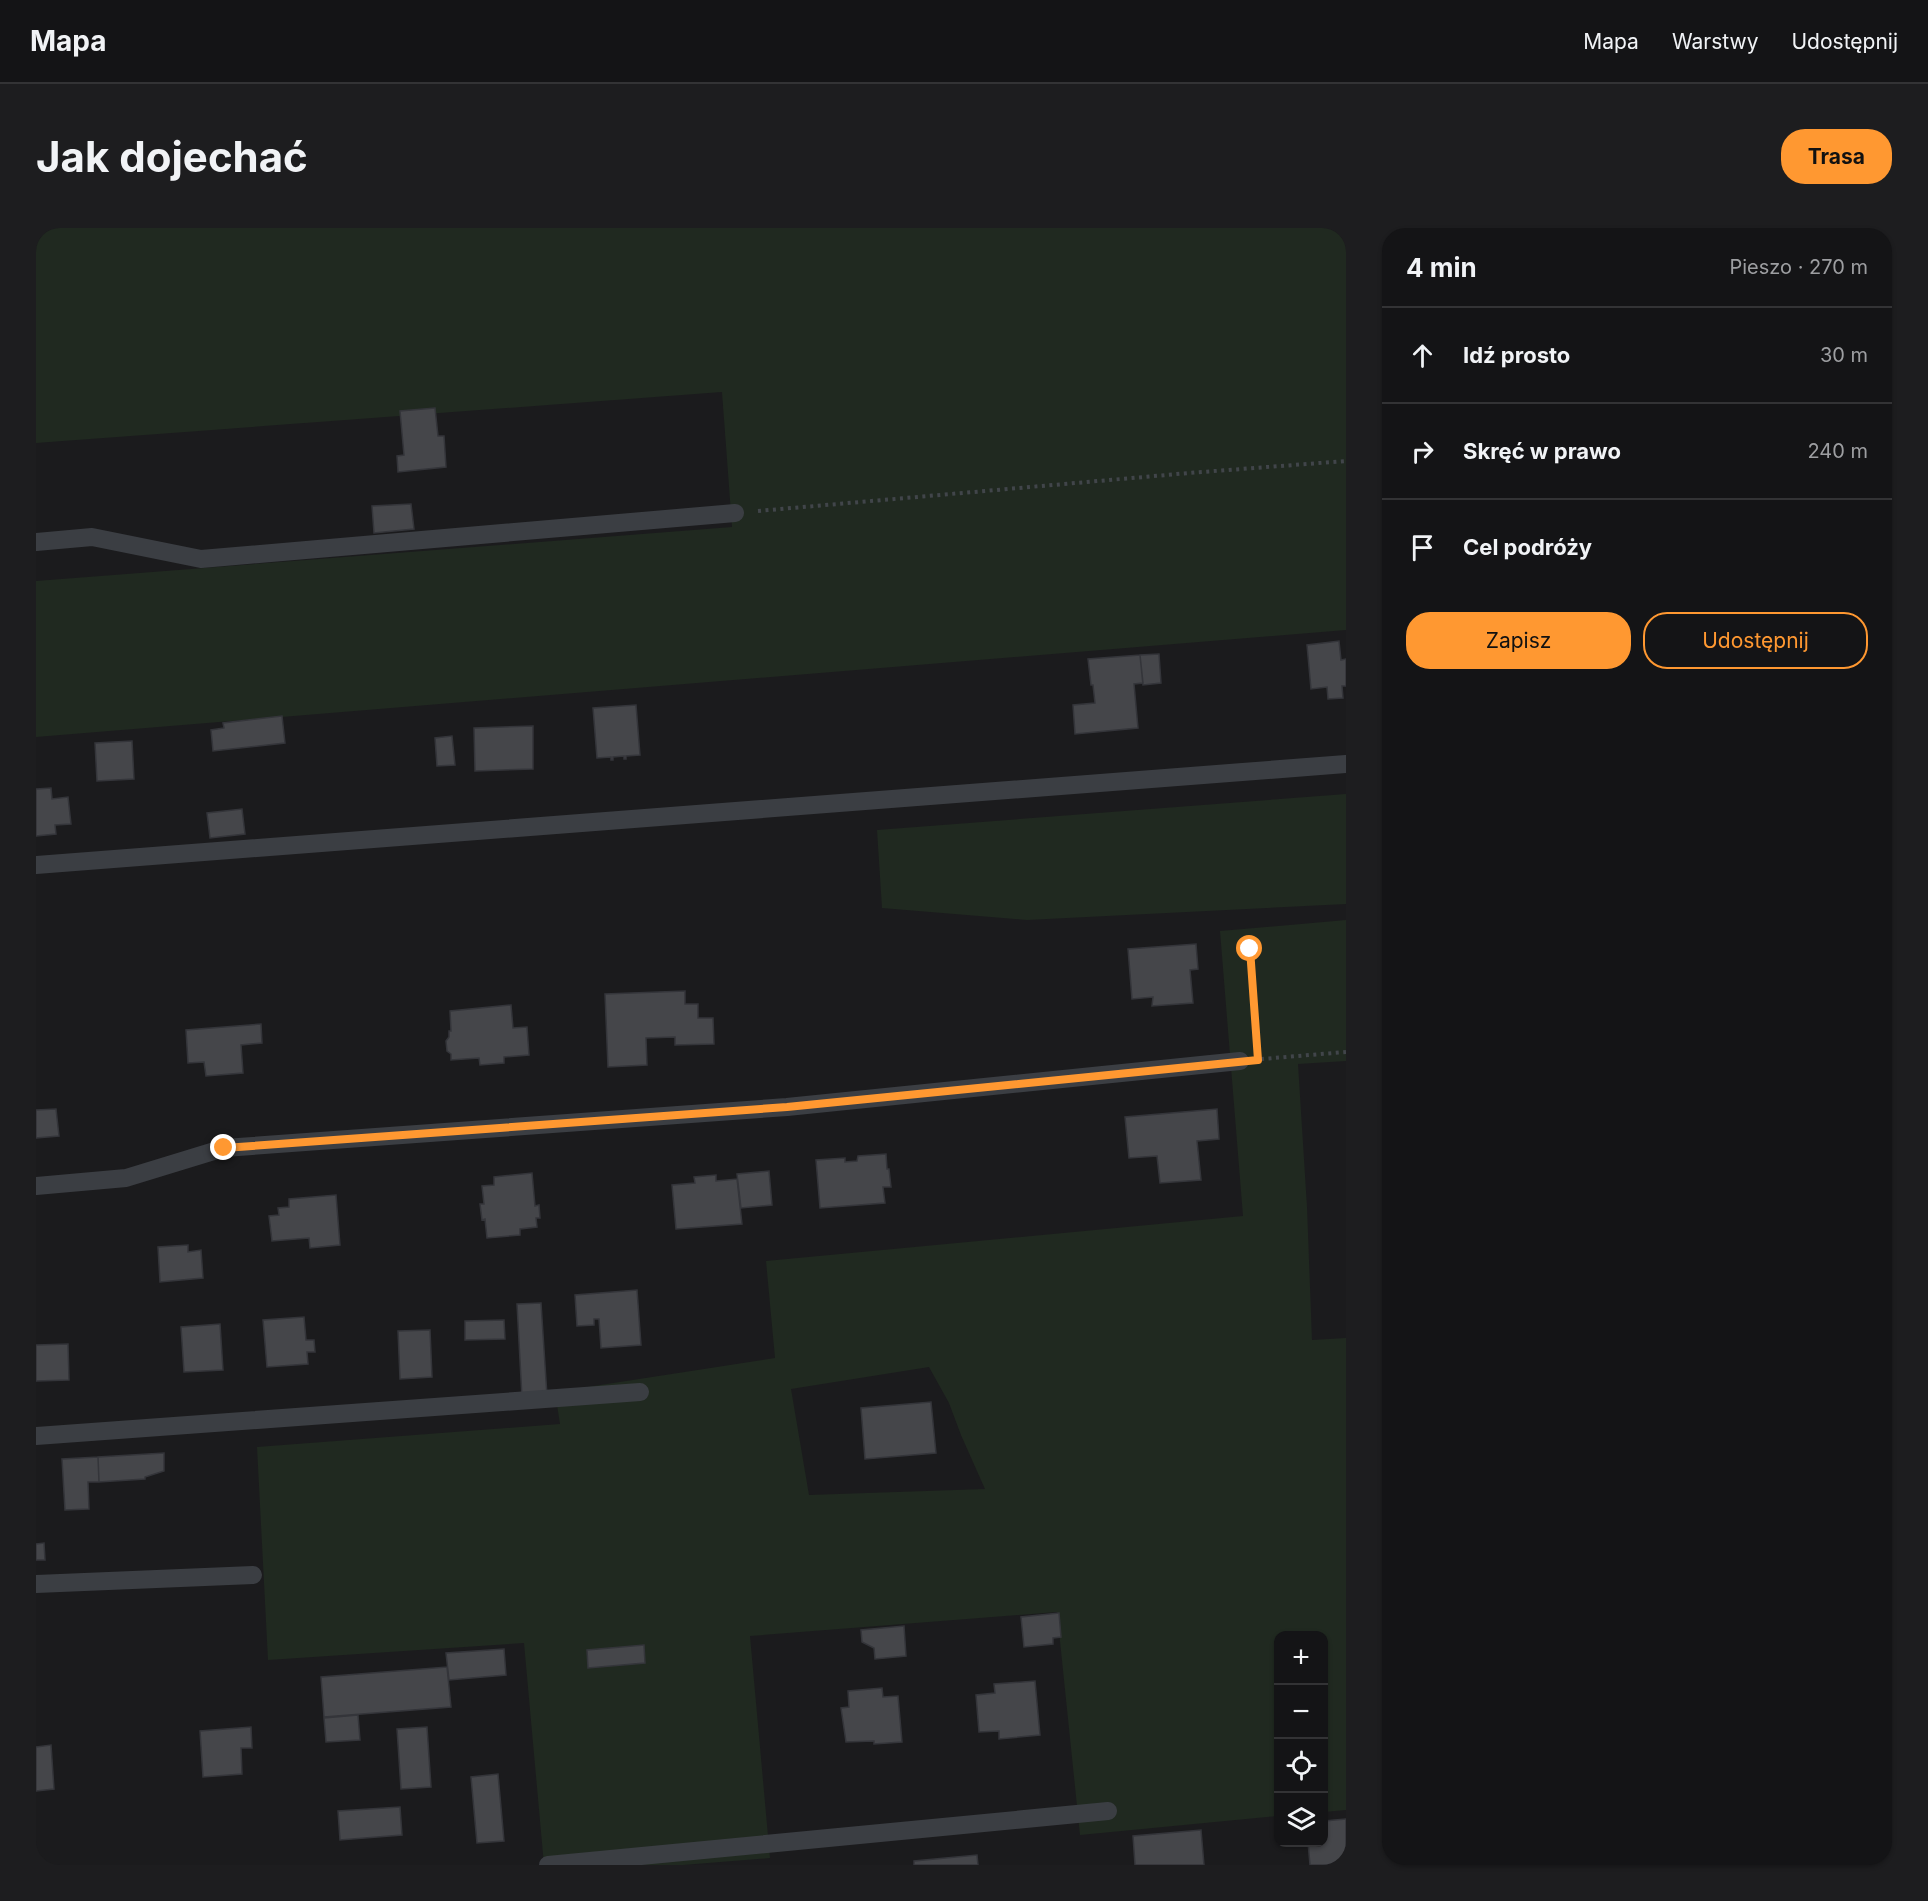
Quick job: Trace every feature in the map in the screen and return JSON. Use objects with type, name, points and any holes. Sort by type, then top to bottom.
[{"type":"street","points":[[36,542],[92,537],[201,559],[735,513]]},
{"type":"street","points":[[36,865],[1346,764]]},
{"type":"street","points":[[36,1186],[126,1178],[224,1148],[787,1107],[1249,1060]]},
{"type":"street","points":[[36,1437],[640,1392]]},
{"type":"street","points":[[36,1584],[253,1575]]},
{"type":"street","points":[[548,1865],[1108,1811]]},
{"type":"path","points":[[735,513],[1346,461]]},
{"type":"path","points":[[1250,949],[1249,1060],[1346,1052]]},
{"type":"shaded area","points":[[36,228],[1346,228],[1346,630],[36,737],[36,581],[732,527],[722,392],[36,443]]},
{"type":"shaded area","points":[[1346,794],[1346,904],[1027,920],[882,908],[877,830]]},
{"type":"shaded area","points":[[1346,920],[1346,1061],[1298,1064],[1312,1340],[1346,1338],[1346,1810],[1328,1812],[1328,1631],[1274,1631],[1274,1816],[1080,1835],[1057,1612],[750,1636],[770,1858],[683,1865],[544,1865],[524,1643],[268,1660],[257,1447],[560,1424],[555,1392],[775,1358],[766,1261],[1243,1216],[1220,931]],"holes":[[[929,1367],[949,1403],[985,1489],[809,1495],[791,1389]]]},
{"type":"building","points":[[435,408],[438,436],[444,436],[446,467],[398,472],[397,456],[404,455],[400,411]]},
{"type":"building","points":[[411,504],[414,529],[374,533],[372,506]]},
{"type":"building","points":[[1339,641],[1341,660],[1346,659],[1346,686],[1342,686],[1343,698],[1328,699],[1327,687],[1311,689],[1307,645]]},
{"type":"building","points":[[1159,654],[1161,683],[1143,685],[1140,655]]},
{"type":"building","points":[[1140,655],[1143,683],[1134,684],[1138,728],[1075,734],[1073,705],[1095,703],[1088,659]]},
{"type":"building","points":[[636,705],[640,755],[626,756],[626,759],[624,756],[613,757],[613,760],[611,757],[597,758],[593,708]]},
{"type":"building","points":[[282,716],[285,743],[213,751],[211,730],[224,728],[223,723]]},
{"type":"building","points":[[533,726],[533,769],[475,771],[474,728]]},
{"type":"building","points":[[452,736],[455,765],[437,766],[435,738]]},
{"type":"building","points":[[132,741],[134,779],[97,781],[95,743]]},
{"type":"building","points":[[51,788],[52,799],[68,797],[71,824],[55,825],[56,834],[36,836],[36,789]]},
{"type":"building","points":[[242,809],[245,834],[210,838],[207,813]]},
{"type":"building","points":[[1196,944],[1198,969],[1190,970],[1193,1003],[1152,1006],[1153,997],[1132,999],[1128,949]]},
{"type":"building","points":[[685,991],[685,1004],[698,1004],[698,1018],[713,1018],[714,1044],[675,1045],[675,1037],[646,1038],[647,1065],[608,1067],[605,994]]},
{"type":"building","points":[[511,1005],[513,1028],[527,1027],[529,1055],[504,1057],[504,1063],[480,1065],[479,1058],[451,1060],[446,1041],[451,1031],[450,1011]]},
{"type":"building","points":[[261,1024],[262,1043],[241,1045],[243,1073],[206,1076],[204,1062],[188,1063],[186,1030]]},
{"type":"building","points":[[56,1109],[59,1136],[36,1138],[36,1110]]},
{"type":"building","points":[[1217,1109],[1219,1139],[1197,1141],[1201,1180],[1160,1183],[1157,1156],[1129,1158],[1125,1117]]},
{"type":"building","points":[[886,1154],[891,1187],[883,1187],[885,1203],[820,1208],[816,1160],[845,1158],[845,1162],[857,1161],[858,1156]]},
{"type":"building","points":[[769,1171],[772,1205],[741,1208],[737,1174]]},
{"type":"building","points":[[532,1173],[535,1206],[539,1205],[540,1218],[536,1218],[537,1227],[520,1229],[520,1235],[487,1238],[485,1219],[482,1220],[480,1204],[484,1204],[482,1186],[494,1185],[494,1177]]},
{"type":"building","points":[[716,1175],[716,1181],[737,1179],[742,1224],[676,1229],[672,1185],[695,1183],[694,1177]]},
{"type":"building","points":[[336,1195],[340,1245],[310,1248],[309,1238],[272,1241],[269,1216],[279,1215],[278,1208],[289,1207],[289,1199]]},
{"type":"building","points":[[188,1245],[188,1252],[201,1250],[203,1278],[160,1282],[158,1247]]},
{"type":"building","points":[[637,1290],[641,1345],[601,1348],[599,1319],[594,1319],[594,1325],[577,1326],[575,1295]]},
{"type":"building","points":[[541,1303],[547,1396],[522,1398],[517,1304]]},
{"type":"building","points":[[304,1317],[306,1340],[314,1340],[315,1352],[307,1352],[308,1364],[267,1367],[263,1320]]},
{"type":"building","points":[[504,1320],[505,1339],[465,1340],[465,1321]]},
{"type":"building","points":[[220,1324],[223,1370],[184,1372],[181,1327]]},
{"type":"building","points":[[430,1330],[432,1377],[400,1379],[398,1331]]},
{"type":"building","points":[[68,1344],[69,1380],[36,1381],[36,1345]]},
{"type":"building","points":[[931,1402],[936,1453],[865,1459],[861,1408]]},
{"type":"building","points":[[164,1453],[164,1471],[145,1477],[145,1479],[99,1482],[98,1457]]},
{"type":"building","points":[[98,1457],[99,1482],[88,1482],[89,1509],[65,1510],[62,1459]]},
{"type":"building","points":[[44,1543],[45,1560],[36,1560],[36,1544]]},
{"type":"building","points":[[1059,1613],[1061,1637],[1053,1638],[1053,1644],[1024,1647],[1021,1617]]},
{"type":"building","points":[[904,1626],[906,1656],[875,1659],[874,1648],[862,1642],[861,1630]]},
{"type":"building","points":[[644,1645],[645,1663],[588,1668],[587,1650]]},
{"type":"building","points":[[504,1649],[506,1675],[449,1680],[446,1653]]},
{"type":"building","points":[[447,1667],[451,1707],[324,1717],[321,1677]]},
{"type":"building","points":[[1035,1681],[1040,1735],[999,1739],[999,1731],[979,1732],[976,1695],[995,1693],[994,1684]]},
{"type":"building","points":[[882,1688],[883,1697],[898,1696],[902,1742],[874,1744],[874,1741],[846,1742],[841,1708],[849,1707],[848,1691]]},
{"type":"building","points":[[358,1715],[360,1740],[326,1742],[324,1718]]},
{"type":"building","points":[[251,1727],[252,1748],[241,1748],[242,1774],[203,1777],[200,1731]]},
{"type":"building","points":[[427,1727],[431,1787],[401,1789],[397,1729]]},
{"type":"building","points":[[51,1745],[54,1789],[36,1791],[36,1747]]},
{"type":"building","points":[[498,1774],[504,1841],[477,1843],[471,1777]]},
{"type":"building","points":[[400,1807],[402,1835],[340,1840],[338,1811]]},
{"type":"building","points":[[1346,1819],[1346,1865],[1310,1865],[1308,1847],[1328,1847],[1328,1821]]},
{"type":"building","points":[[1201,1830],[1204,1865],[1135,1865],[1133,1836]]},
{"type":"building","points":[[977,1855],[978,1865],[914,1865],[914,1861]]},
{"type":"route","points":[[224,1148],[787,1107],[1258,1060],[1250,949]]}]
